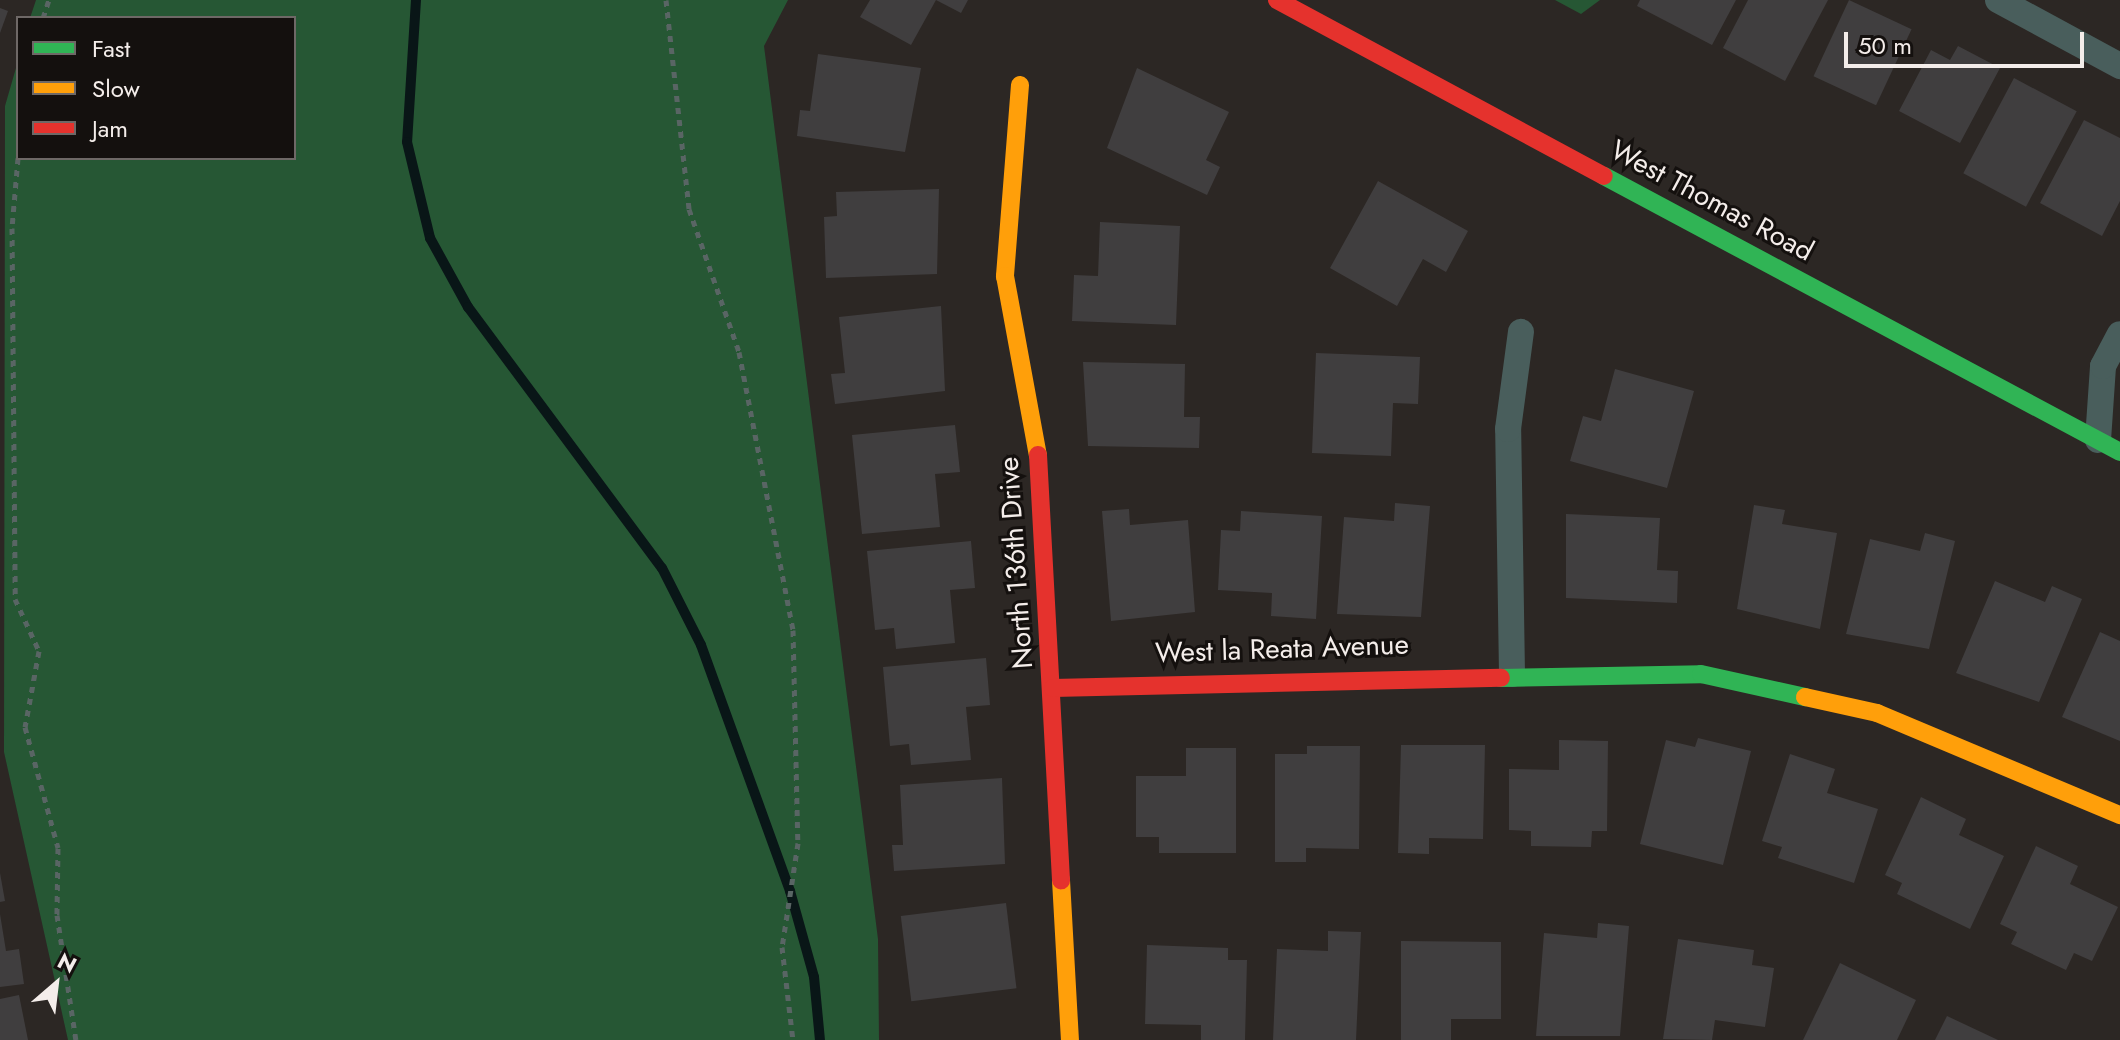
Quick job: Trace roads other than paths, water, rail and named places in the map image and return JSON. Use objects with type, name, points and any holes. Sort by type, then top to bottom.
[{"type":"street","name":"West Thomas Road","points":[[1277,0],[1297,5],[2109,446]]},
{"type":"street","points":[[1998,0],[2120,66]]},
{"type":"street","name":"North 136th Drive","points":[[1020,85],[1005,276],[1039,461],[1070,1040]]},
{"type":"street","points":[[1512,674],[1508,429],[1521,332]]},
{"type":"street","points":[[2109,446],[2103,366],[2120,334]]},
{"type":"street","points":[[2109,446],[2120,422]]},
{"type":"street","name":"West la Reata Avenue","points":[[1053,688],[1512,674],[1701,674],[1877,713],[2120,815]]},
{"type":"waterway","points":[[416,0],[407,142],[430,238],[468,307],[662,568],[701,645],[790,891],[814,977],[820,1040]]}]
